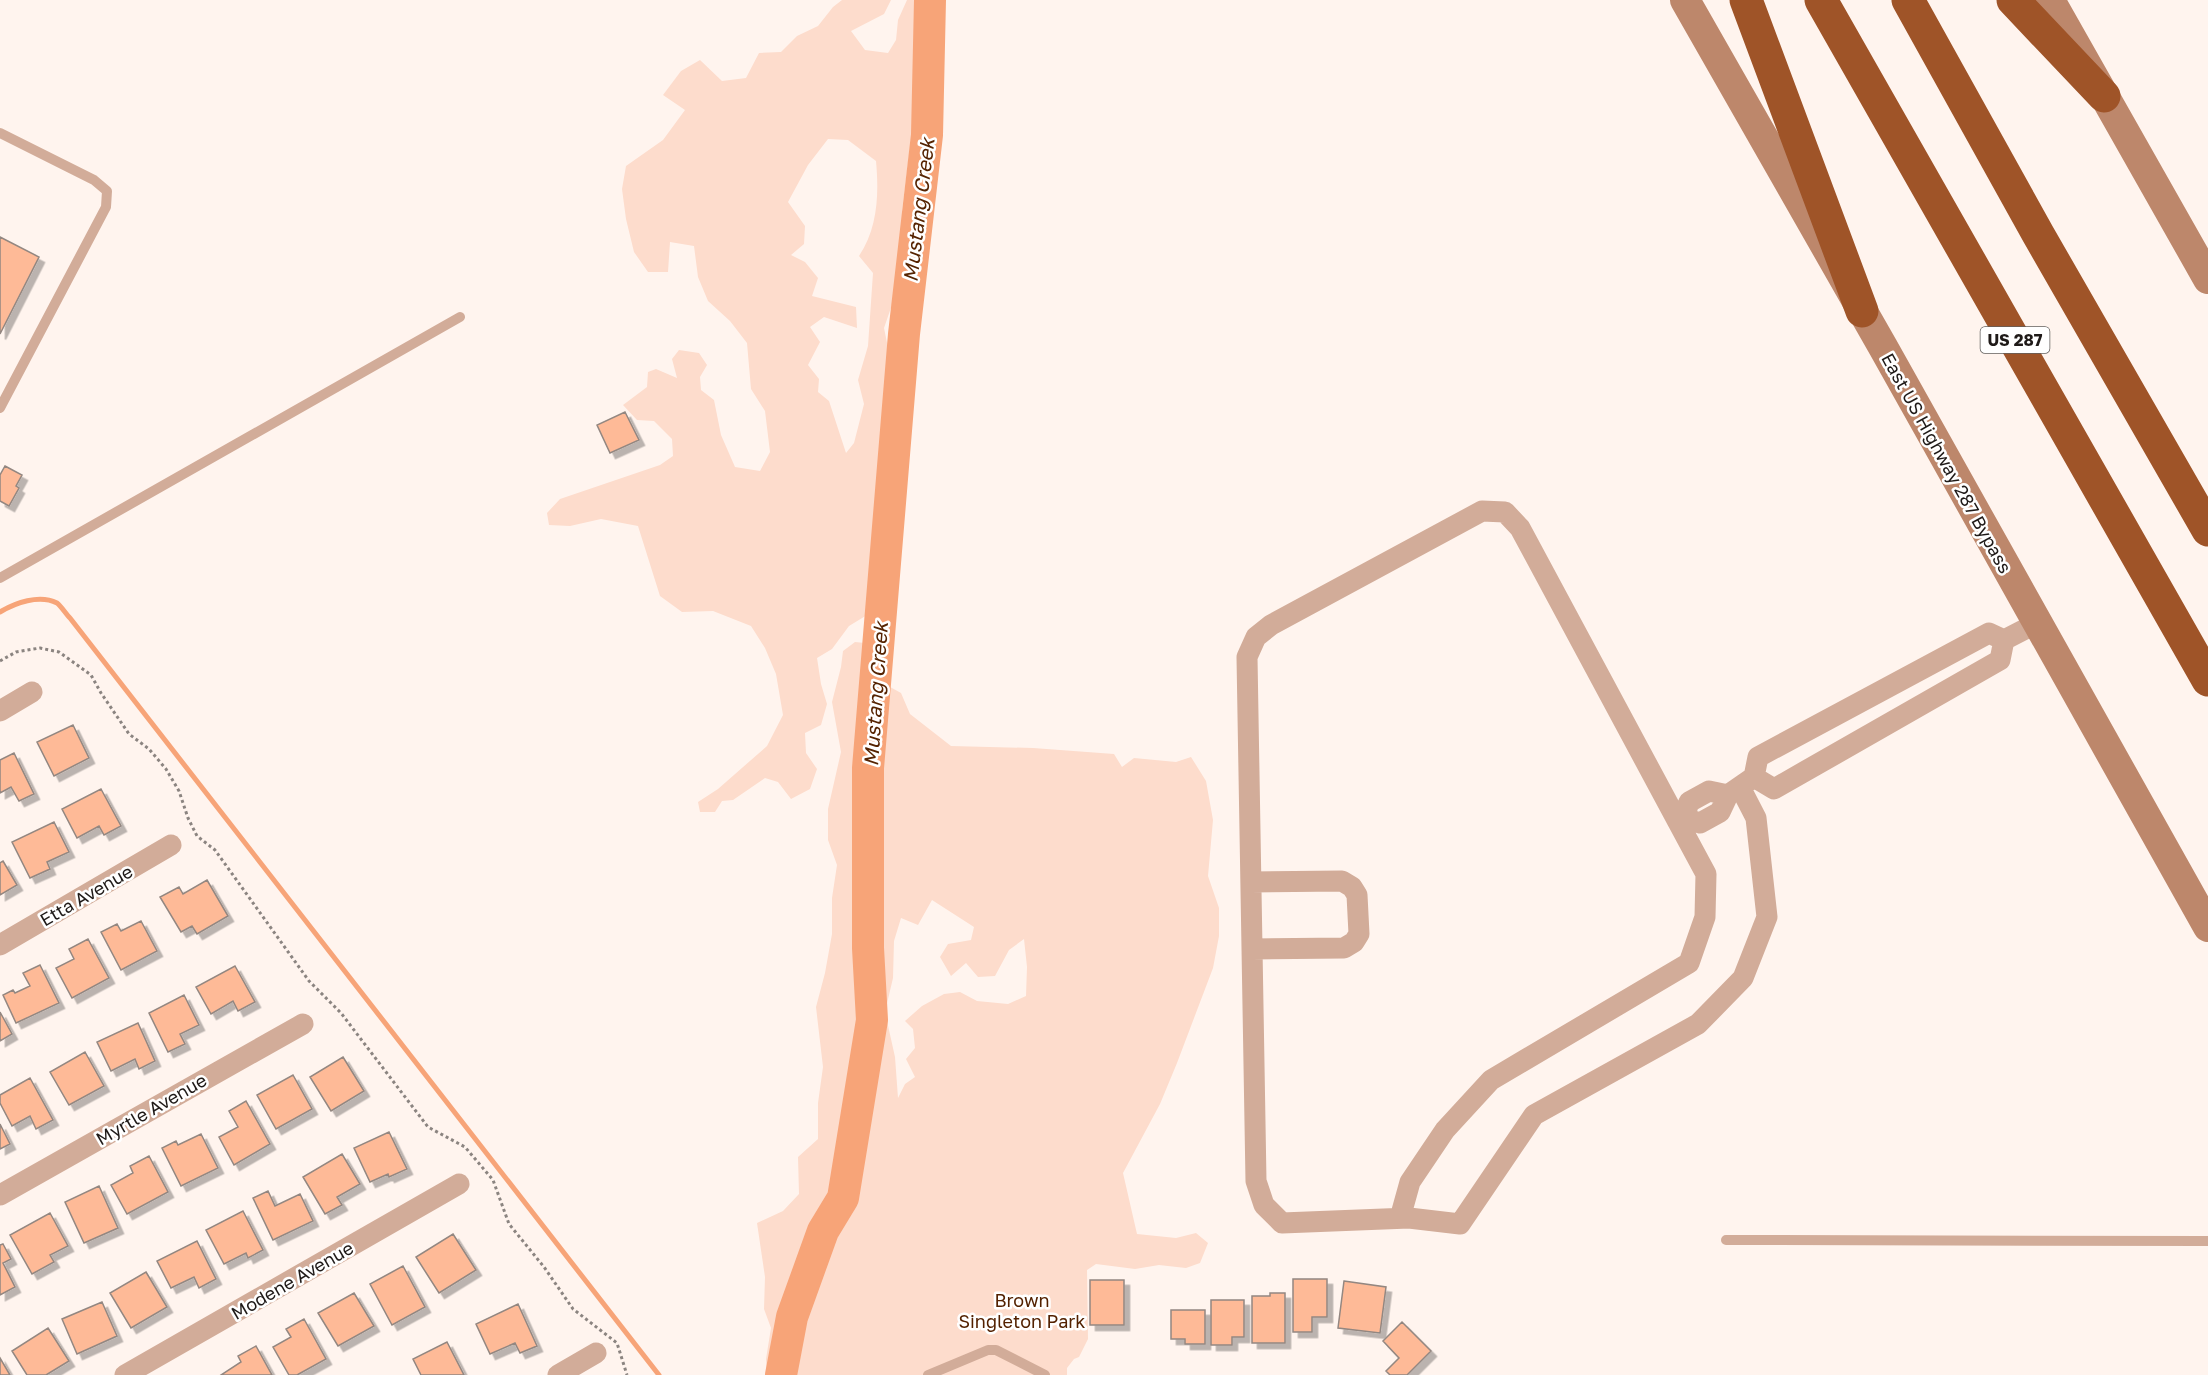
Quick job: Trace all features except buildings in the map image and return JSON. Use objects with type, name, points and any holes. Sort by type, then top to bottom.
[{"type":"highway","points":[[1746,0],[1862,311]]},
{"type":"highway","name":"US 287","points":[[1821,0],[2208,680]]},
{"type":"highway","points":[[1908,0],[2038,234],[2208,530]]},
{"type":"highway","points":[[2013,0],[2104,96]]},
{"type":"main road","name":"East US Highway 287 Bypass","points":[[1685,0],[2208,927]]},
{"type":"main road","points":[[2050,0],[2208,279]]},
{"type":"street","points":[[1400,1218],[1410,1182],[1445,1130],[1491,1080],[1689,963],[1705,917],[1706,874],[1681,820],[1520,528],[1505,512],[1482,511],[1271,625],[1256,637],[1247,657],[1256,1181],[1264,1205],[1282,1223],[1400,1218],[1460,1224],[1534,1115],[1698,1024],[1743,978],[1767,917],[1756,818],[1741,786]]},
{"type":"street","points":[[2004,640],[2037,623]]},
{"type":"street","points":[[1681,820],[1700,823],[1720,812],[1741,786],[1758,757],[1989,633],[2004,640]]},
{"type":"street","points":[[1741,786],[1774,789],[2000,660],[2004,640]]},
{"type":"street","points":[[0,711],[32,692]]},
{"type":"street","name":"Etta Avenue","points":[[0,945],[171,845]]},
{"type":"street","points":[[1251,882],[1342,881],[1352,887],[1357,895],[1359,934],[1354,942],[1344,948],[1252,949]]},
{"type":"street","name":"Myrtle Avenue","points":[[0,1195],[303,1024]]},
{"type":"street","name":"Modene Avenue","points":[[125,1375],[459,1184]]},
{"type":"street","points":[[558,1375],[596,1353]]},
{"type":"lane","points":[[0,133],[94,180],[106,191],[106,207],[0,408]]},
{"type":"lane","points":[[0,578],[460,316]]},
{"type":"lane","points":[[1726,1240],[2208,1241]]},
{"type":"lane","points":[[928,1375],[988,1350],[996,1350],[1046,1375]]},
{"type":"path","points":[[0,661],[16,652],[40,648],[59,652],[91,675],[100,693],[129,734],[149,749],[166,769],[179,791],[197,836],[215,850],[309,981],[341,1013],[428,1127],[465,1147],[479,1162],[493,1180],[509,1224],[544,1267],[573,1309],[617,1343],[627,1375]]},
{"type":"green space","points":[[842,0],[891,0],[884,14],[851,31],[865,50],[888,53],[896,40],[898,20],[907,0],[921,0],[922,23],[914,59],[917,91],[902,211],[905,267],[884,328],[904,426],[907,478],[879,511],[872,612],[849,626],[832,649],[817,658],[827,704],[821,725],[805,733],[806,753],[817,769],[810,789],[791,799],[778,782],[765,778],[733,800],[722,801],[715,812],[700,812],[698,802],[718,789],[767,746],[783,715],[776,674],[765,648],[751,626],[713,611],[682,612],[660,596],[638,526],[601,519],[570,526],[549,525],[547,513],[560,499],[660,465],[673,456],[672,439],[654,421],[637,420],[623,405],[647,387],[648,372],[656,369],[677,378],[672,359],[679,350],[699,353],[707,365],[700,377],[701,390],[714,400],[721,435],[735,467],[760,471],[770,452],[765,411],[751,389],[747,343],[730,321],[708,301],[698,277],[694,246],[670,242],[668,272],[648,272],[634,252],[622,189],[626,166],[663,140],[685,110],[663,95],[681,71],[700,60],[722,81],[746,78],[759,53],[781,52],[797,36],[818,26],[833,7]],"holes":[[[828,139],[848,140],[876,161],[877,185],[874,222],[859,256],[873,273],[868,346],[858,380],[864,404],[854,443],[846,453],[829,401],[818,392],[819,379],[808,365],[820,342],[810,327],[824,317],[857,328],[856,307],[812,296],[818,278],[805,262],[791,255],[804,244],[805,226],[788,202],[808,165]]]},
{"type":"green space","name":"Brown Singleton Park","points":[[855,642],[865,643],[873,652],[872,677],[901,693],[910,714],[951,746],[1033,748],[1114,754],[1122,767],[1134,758],[1176,762],[1191,757],[1206,781],[1213,820],[1208,876],[1219,908],[1219,936],[1213,968],[1160,1104],[1123,1173],[1137,1234],[1176,1238],[1196,1233],[1208,1243],[1200,1263],[1186,1268],[1159,1265],[1135,1269],[1096,1264],[1087,1270],[1088,1339],[1079,1357],[1074,1359],[1067,1368],[1067,1375],[767,1375],[766,1359],[771,1328],[764,1309],[765,1277],[757,1223],[783,1211],[799,1194],[798,1157],[818,1139],[818,1103],[823,1067],[816,1007],[832,934],[832,898],[837,865],[828,840],[828,809],[841,752],[832,702],[843,651]],"holes":[[[932,900],[974,927],[971,940],[948,944],[940,957],[951,976],[966,963],[978,977],[995,976],[1009,950],[1024,939],[1027,967],[1026,996],[1008,1004],[977,1001],[960,992],[944,994],[922,1006],[905,1021],[913,1029],[915,1048],[906,1059],[915,1077],[905,1084],[898,1098],[895,1057],[885,1012],[893,978],[894,941],[901,918],[918,925]]]},
{"type":"waterway","name":"Mustang Creek","points":[[781,1375],[792,1317],[823,1231],[843,1198],[872,1020],[868,948],[868,768],[904,334],[927,135],[930,0]]},
{"type":"waterway","points":[[0,612],[20,603],[43,599],[60,606],[659,1375]]}]
